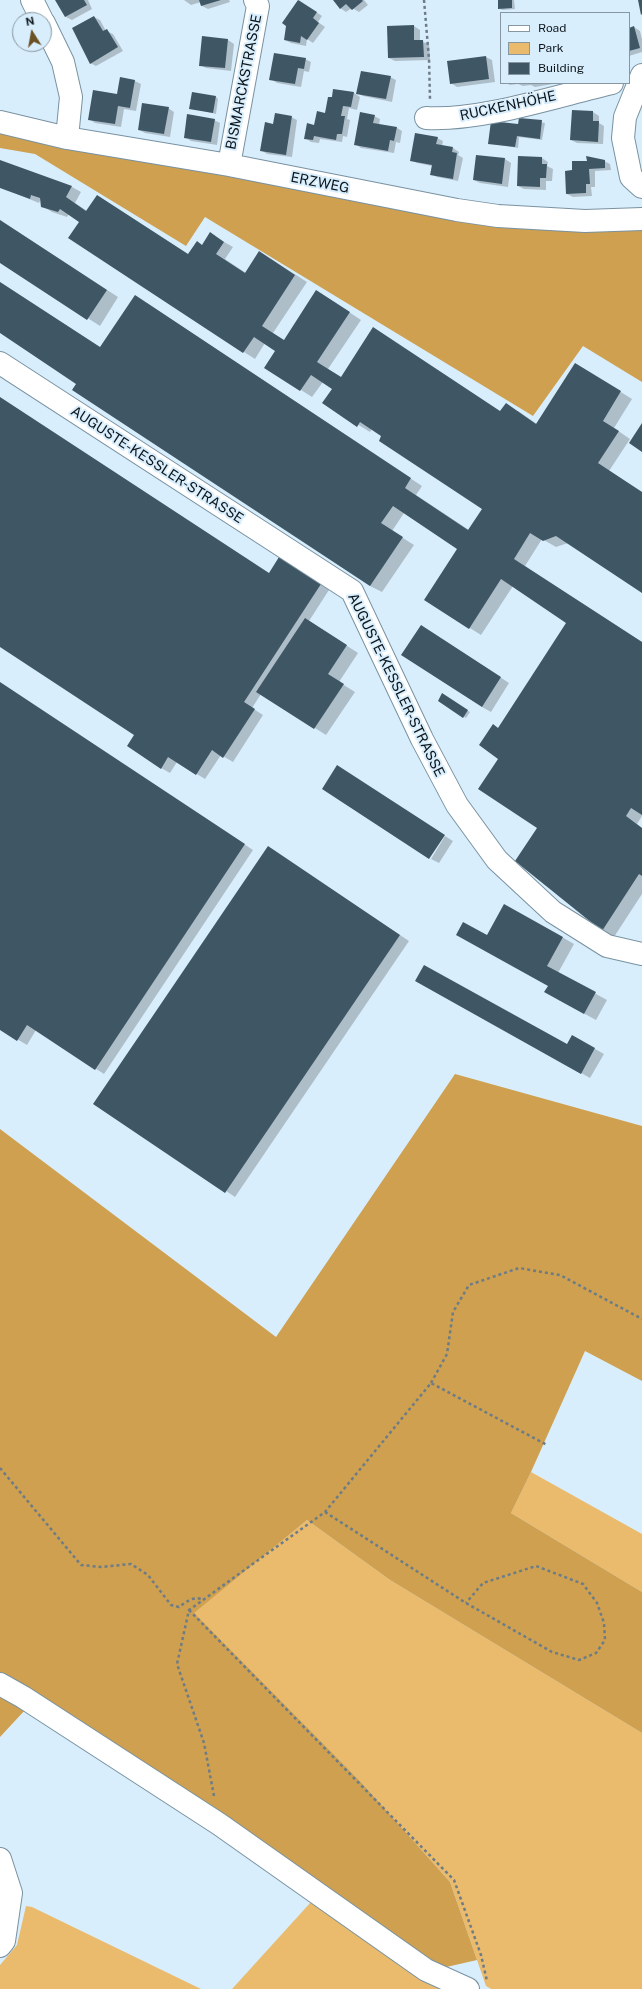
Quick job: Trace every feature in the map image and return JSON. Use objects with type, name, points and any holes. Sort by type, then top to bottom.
[{"type":"street","points":[[32,0],[38,12]]},
{"type":"street","name":"BISMARCKSTRASSE","points":[[229,165],[259,2]]},
{"type":"street","points":[[52,39],[63,62],[71,97],[67,138]]},
{"type":"street","points":[[637,77],[625,117],[623,138],[632,177],[642,187]]},
{"type":"street","name":"RUCKENHÖHE","points":[[426,118],[448,119],[509,108],[608,84]]},
{"type":"street","name":"ERZWEG","points":[[0,122],[67,138],[229,165],[457,210],[498,216],[585,221],[642,219]]},
{"type":"street","name":"AUGUSTE-KESSLER-STRASSE","points":[[0,363],[352,591],[422,739],[457,805],[497,860],[553,912],[607,946],[642,954]]},
{"type":"street","points":[[0,1684],[23,1697],[219,1824],[426,1970],[478,1986]]},
{"type":"street","points":[[0,1859],[11,1893],[4,1941],[0,1946]]},
{"type":"path","points":[[424,0],[429,59],[430,105],[426,118]]},
{"type":"path","points":[[219,1824],[204,1743],[177,1664],[189,1610],[326,1512],[431,1384],[447,1354],[453,1312],[469,1285],[519,1268],[560,1275],[642,1319]]},
{"type":"path","points":[[431,1384],[547,1445]]},
{"type":"path","points":[[0,1468],[81,1565],[101,1567],[131,1564],[148,1575],[171,1605],[178,1607],[191,1599],[200,1598],[203,1600]]},
{"type":"path","points":[[326,1512],[466,1603],[552,1652],[579,1660],[596,1653],[605,1640],[604,1623],[597,1603],[584,1584],[536,1566],[482,1583],[466,1603]]},
{"type":"path","points":[[189,1610],[454,1880],[481,1955],[478,1986]]},
{"type":"green space","points":[[531,1472],[642,1534],[642,1592],[511,1513]]},
{"type":"green space","points":[[307,1520],[390,1580],[642,1733],[642,1989],[491,1989],[486,1986],[450,1882],[361,1782],[193,1613]]},
{"type":"green space","points":[[311,1902],[445,1989],[232,1989]]},
{"type":"green space","points":[[26,1906],[32,1907],[201,1989],[0,1989],[0,1965],[17,1945]]},
{"type":"shaded area","points":[[0,124],[56,145],[642,226],[642,382],[583,346],[533,416],[205,217],[186,246],[35,154],[0,148]]},
{"type":"shaded area","points":[[455,1074],[642,1126],[642,1381],[585,1351],[511,1513],[642,1592],[642,1733],[390,1580],[307,1520],[194,1613],[361,1782],[450,1882],[477,1960],[442,1968],[39,1695],[0,1737],[0,1129],[276,1337]]},
{"type":"building","points":[[55,0],[84,0],[87,5],[65,17]]},
{"type":"building","points":[[199,0],[221,0],[201,6]]},
{"type":"building","points":[[298,0],[317,12],[313,18],[319,23],[307,40],[301,36],[300,43],[284,40],[286,26],[282,23]]},
{"type":"building","points":[[333,0],[363,1],[352,10],[346,4],[340,9]]},
{"type":"building","points":[[498,0],[512,0],[512,8],[498,9]]},
{"type":"building","points":[[638,0],[642,0],[641,15]]},
{"type":"building","points":[[94,16],[103,31],[107,29],[118,47],[90,64],[72,28]]},
{"type":"building","points":[[414,25],[414,40],[423,40],[424,57],[388,58],[387,26]]},
{"type":"building","points":[[634,26],[640,48],[630,51],[630,28]]},
{"type":"building","points":[[202,36],[228,39],[225,68],[199,66]]},
{"type":"building","points":[[274,53],[306,58],[304,69],[298,68],[295,84],[269,80]]},
{"type":"building","points":[[486,56],[489,79],[450,84],[447,61]]},
{"type":"building","points":[[361,71],[391,76],[386,99],[356,94]]},
{"type":"building","points":[[120,77],[135,80],[130,108],[118,106],[115,124],[88,120],[93,90],[117,94]]},
{"type":"building","points":[[333,89],[354,92],[351,107],[343,106],[341,116],[345,116],[342,134],[337,134],[336,140],[314,136],[313,140],[304,139],[307,123],[314,125],[317,111],[325,113],[328,97],[332,97]]},
{"type":"building","points":[[192,92],[216,96],[213,113],[189,109]]},
{"type":"building","points":[[142,103],[169,107],[164,134],[138,130]]},
{"type":"building","points":[[572,110],[593,111],[593,121],[599,121],[598,142],[570,140]]},
{"type":"building","points":[[360,112],[375,115],[373,123],[397,127],[394,141],[390,140],[388,151],[354,145]]},
{"type":"building","points":[[275,113],[292,116],[286,155],[260,151],[265,122],[273,124]]},
{"type":"building","points":[[187,114],[215,119],[211,142],[184,138]]},
{"type":"building","points":[[519,118],[542,120],[540,139],[517,136],[515,147],[488,144],[491,121],[518,124]]},
{"type":"building","points":[[415,133],[438,137],[436,144],[453,147],[452,152],[457,153],[453,179],[430,175],[432,165],[410,161]]},
{"type":"building","points":[[476,155],[505,158],[502,184],[473,180]]},
{"type":"building","points":[[518,156],[542,157],[542,164],[547,164],[546,178],[540,178],[540,187],[517,186]]},
{"type":"building","points":[[586,156],[605,160],[605,168],[589,169],[590,184],[586,184],[586,193],[566,194],[565,171],[572,170],[572,161],[587,161]]},
{"type":"building","points":[[0,160],[72,186],[66,197],[86,211],[97,195],[188,254],[197,241],[202,245],[210,232],[224,242],[216,254],[245,273],[259,251],[295,275],[262,326],[284,340],[316,290],[350,312],[317,362],[341,377],[373,327],[500,411],[506,403],[536,424],[575,363],[621,391],[603,421],[619,431],[598,463],[642,492],[642,593],[556,536],[543,541],[530,533],[514,559],[642,642],[642,815],[631,808],[626,816],[642,828],[642,876],[639,874],[602,931],[515,861],[537,828],[478,789],[498,759],[479,745],[493,724],[498,728],[566,623],[501,579],[469,629],[424,600],[457,549],[393,506],[381,523],[403,537],[370,586],[72,390],[76,384],[0,333],[0,282],[100,347],[135,295],[411,478],[405,488],[468,530],[482,509],[379,441],[381,436],[360,422],[357,427],[322,403],[332,389],[311,375],[300,391],[264,368],[275,351],[254,337],[243,353],[68,238],[79,222],[60,209],[58,212],[41,207],[40,198],[31,195],[30,199],[0,188]]},
{"type":"building","points":[[0,220],[107,290],[87,320],[0,263]]},
{"type":"building","points":[[0,397],[269,573],[279,557],[321,584],[244,702],[255,709],[223,758],[212,750],[196,775],[168,757],[161,769],[127,746],[134,735],[0,647]]},
{"type":"building","points":[[642,423],[642,452],[629,443]]},
{"type":"building","points":[[305,618],[347,645],[328,674],[344,684],[314,729],[256,692]]},
{"type":"building","points":[[421,625],[501,677],[482,707],[401,655]]},
{"type":"building","points":[[0,682],[245,844],[95,1070],[27,1025],[17,1041],[0,1030]]},
{"type":"building","points":[[442,693],[468,710],[463,718],[438,701]]},
{"type":"building","points":[[337,765],[445,835],[429,859],[322,789]]},
{"type":"building","points":[[268,846],[400,935],[225,1193],[93,1104]]},
{"type":"building","points":[[504,904],[563,937],[547,966],[596,992],[584,1014],[544,992],[548,986],[456,935],[463,922],[487,935]]},
{"type":"building","points":[[424,965],[567,1044],[572,1035],[595,1048],[581,1074],[415,981]]}]
